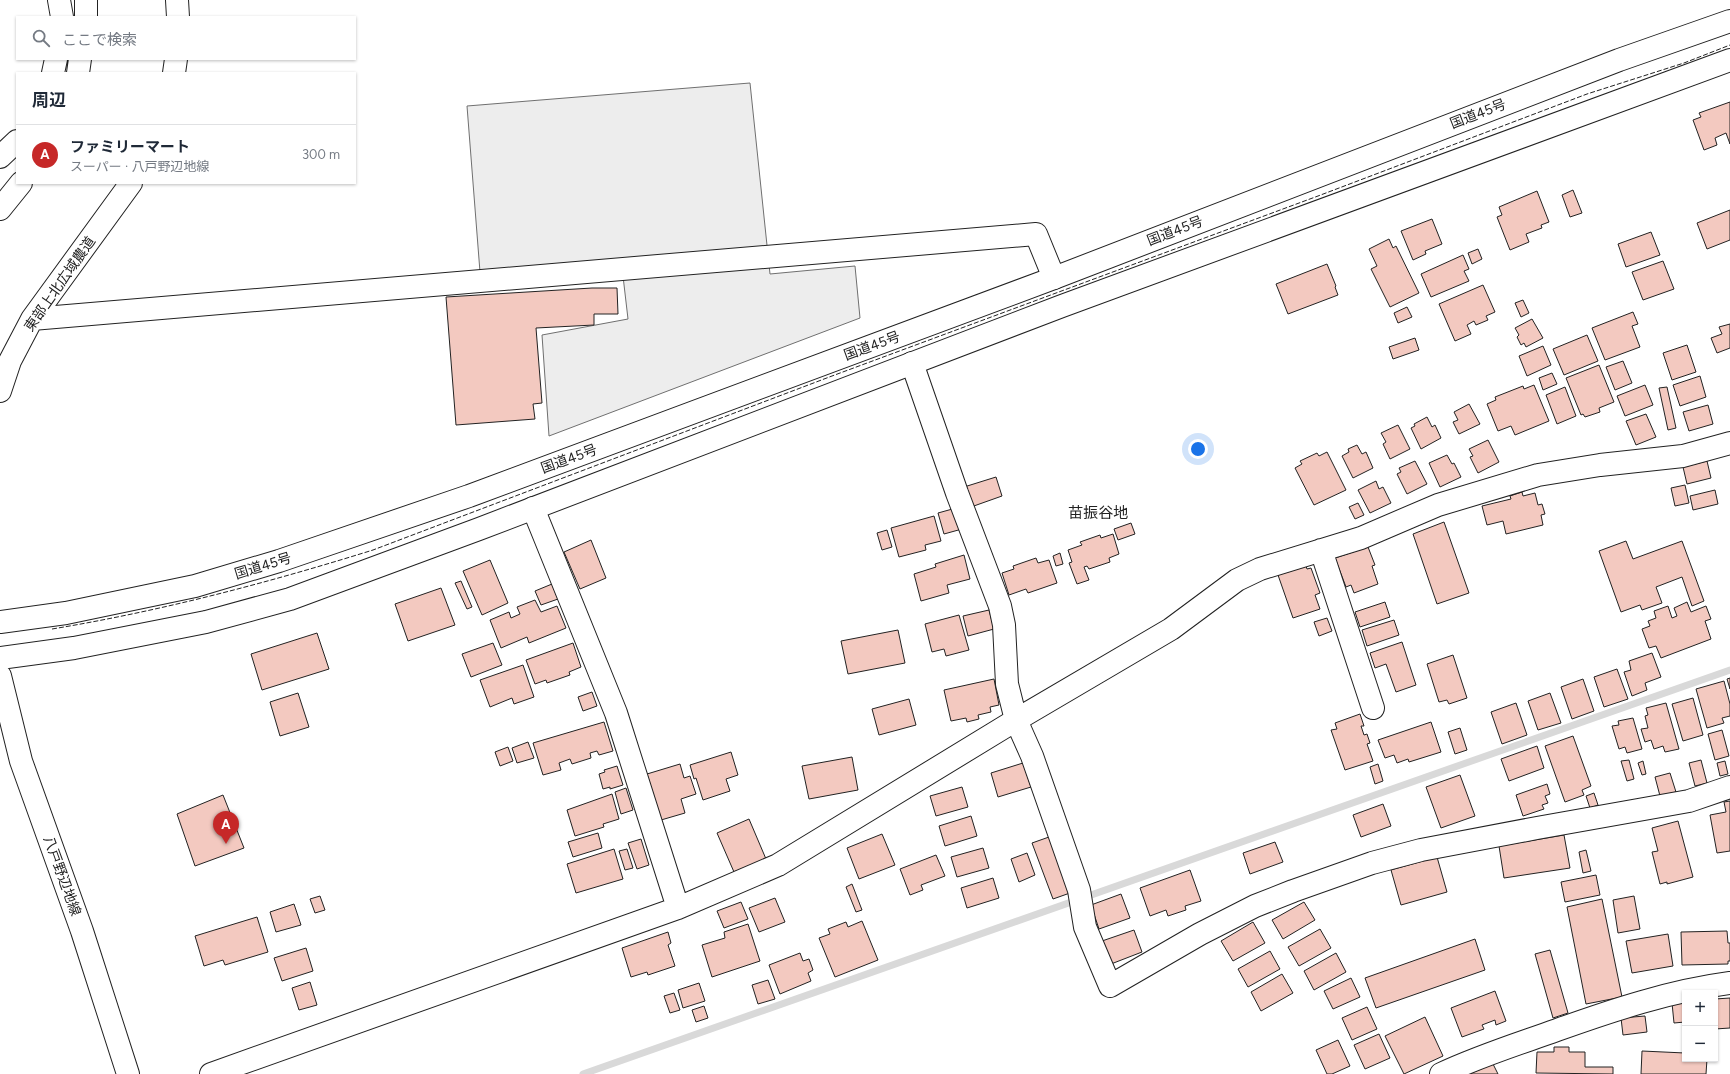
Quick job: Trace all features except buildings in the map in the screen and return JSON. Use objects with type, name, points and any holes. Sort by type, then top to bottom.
[{"type":"main road","points":[[59,0],[62,16]]},
{"type":"main road","points":[[86,0],[86,16]]},
{"type":"main road","points":[[177,0],[178,16]]},
{"type":"main road","name":"国道45号","points":[[0,622],[66,613],[195,586],[279,561],[469,496],[1054,278],[1619,60],[1730,21]]},
{"type":"main road","points":[[54,72],[56,60]]},
{"type":"main road","points":[[78,72],[80,60]]},
{"type":"main road","points":[[174,72],[176,60]]},
{"type":"main road","points":[[0,658],[74,648],[206,622],[290,599],[1070,303],[1730,60]]},
{"type":"main road","points":[[0,157],[16,142]]},
{"type":"main road","points":[[0,209],[20,184]]},
{"type":"main road","name":"東部上北広域農道","points":[[0,392],[10,362],[32,320],[131,184]]},
{"type":"main road","points":[[32,320],[1036,234],[1054,278]]},
{"type":"main road","points":[[912,363],[957,493],[1000,606],[1004,625],[1008,684],[1016,720],[1032,756],[1079,890],[1085,927],[1110,986],[1200,934],[1255,906],[1292,890],[1372,863],[1421,850],[1689,801],[1730,787]]},
{"type":"main road","points":[[210,1074],[678,908],[778,865],[1016,720],[1171,629],[1236,580],[1260,569],[1361,538],[1438,504],[1538,475],[1600,465],[1683,456],[1730,443]]},
{"type":"main road","points":[[533,508],[616,713],[678,908]]},
{"type":"main road","points":[[1321,550],[1372,708]]},
{"type":"main road","name":"八戸野辺地線","points":[[0,676],[21,761],[82,931],[128,1074]]},
{"type":"main road","points":[[1441,1074],[1472,1060],[1628,1005],[1713,985],[1730,983]]},
{"type":"shaded area","points":[[750,83],[770,274],[855,266],[860,318],[549,436],[542,335],[628,319],[621,259],[480,272],[467,106]]},
{"type":"waterway","points":[[583,1074],[1730,670]]},
{"type":"fence","points":[[52,629],[174,605],[254,585],[373,550],[832,376],[1318,196],[1587,94],[1684,63],[1730,45]]},
{"type":"place","name":"ファミリーマート","points":[[226,844]]},
{"type":"district","name":"苗振谷地","points":[[1098,513]]}]
